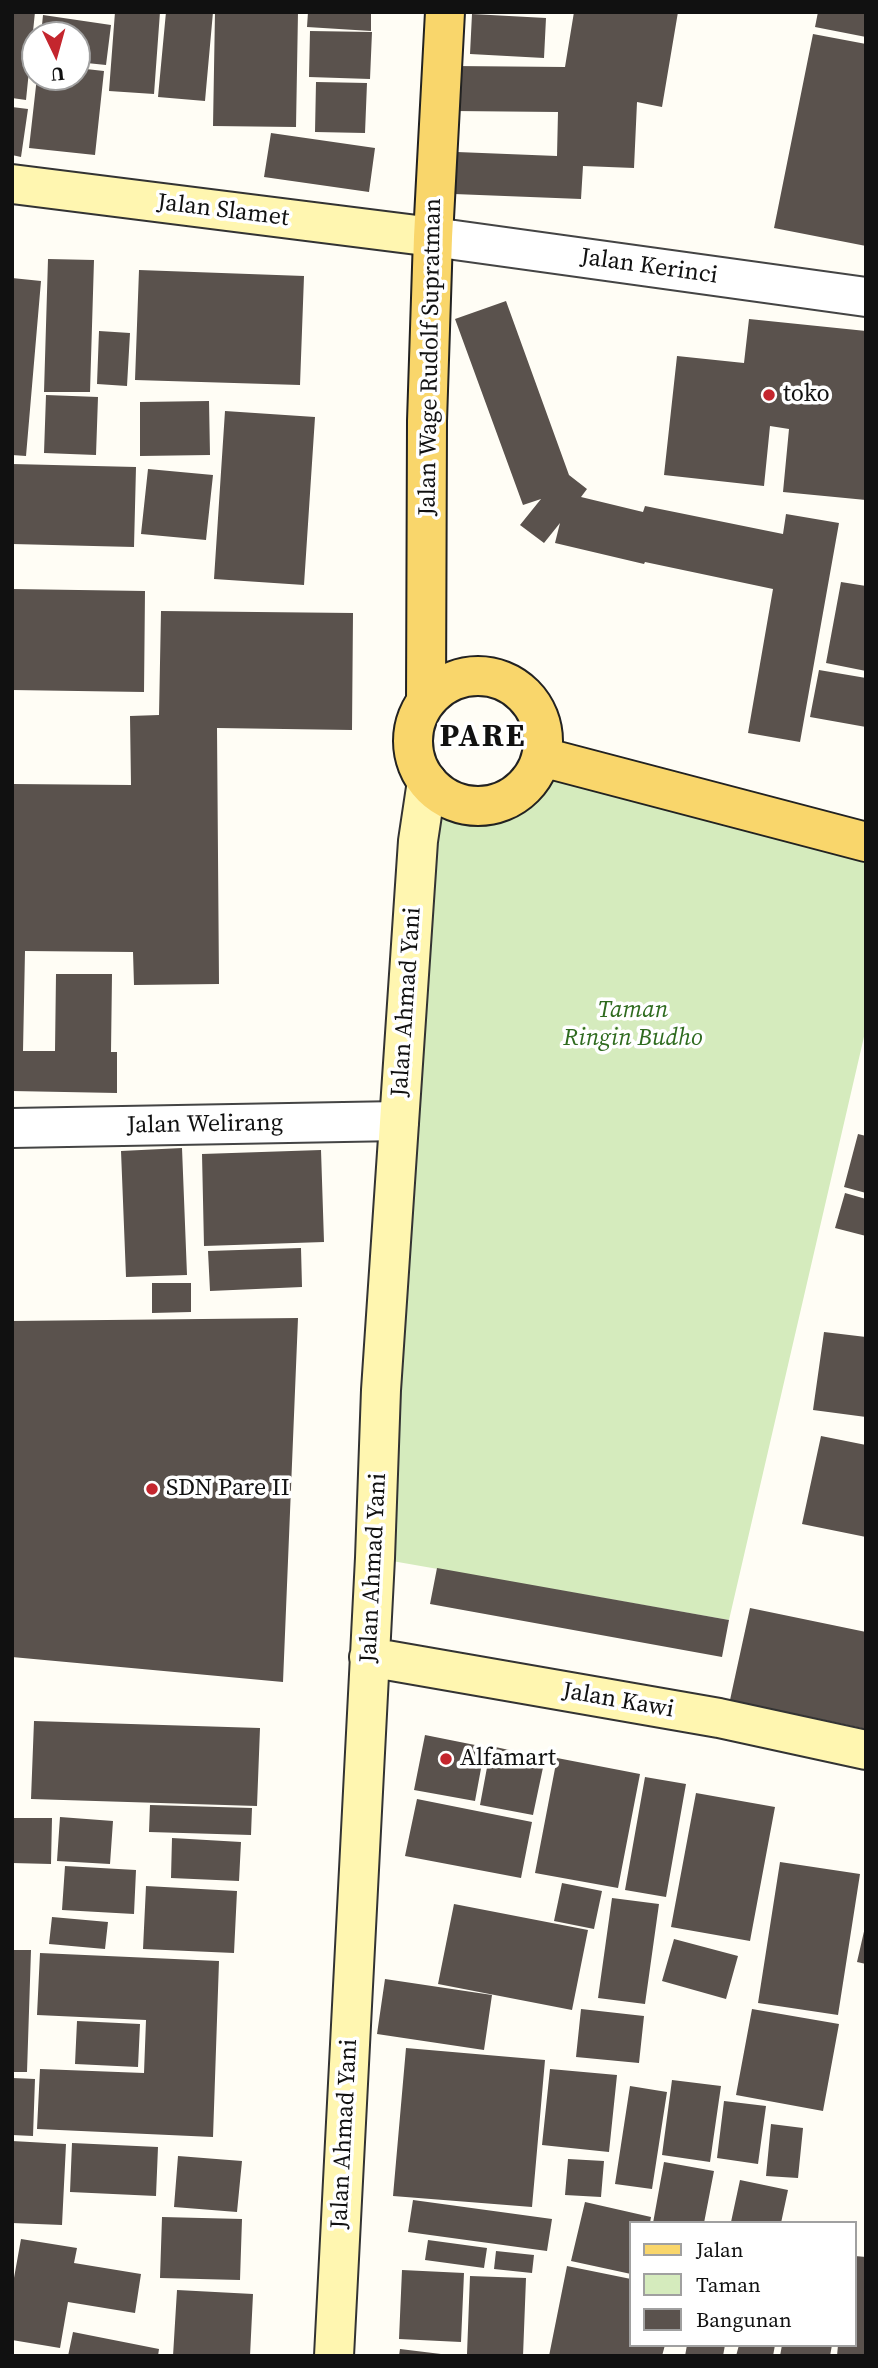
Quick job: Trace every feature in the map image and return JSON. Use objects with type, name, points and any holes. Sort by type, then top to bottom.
[{"type":"main road","name":"Jalan Wage Rudolf Supratman","points":[[426,702],[427,421],[445,12]]},
{"type":"main road","name":"Jalan Slamet","points":[[12,184],[433,237]]},
{"type":"main road","points":[[479,676],[499,680],[517,689],[536,711],[542,725],[542,757],[535,775],[522,790],[506,800],[485,807],[463,805],[442,797],[427,781],[416,762],[412,740],[416,720],[426,702],[440,688],[459,679],[479,676]]},
{"type":"main road","points":[[542,757],[866,842]]},
{"type":"main road","name":"Jalan Ahmad Yani","points":[[334,2356],[381,1390],[418,841],[427,781]]},
{"type":"main road","name":"Jalan Kawi","points":[[369,1657],[719,1718],[866,1750]]},
{"type":"street","name":"Jalan Kerinci","points":[[433,237],[866,297]]},
{"type":"street","name":"Jalan Welirang","points":[[12,1128],[399,1121]]},
{"type":"green space","name":"Taman Ringin Budho","points":[[542,757],[866,842],[866,1028],[729,1620],[375,1558],[399,1121],[442,797],[474,805],[502,802],[525,786]]},
{"type":"building","points":[[12,12],[35,12],[34,21],[21,21],[21,91],[27,91],[26,100],[12,98]]},
{"type":"building","points":[[115,12],[160,12],[154,94],[109,91]]},
{"type":"building","points":[[166,12],[213,12],[205,101],[158,97]]},
{"type":"building","points":[[215,12],[298,12],[296,127],[213,126]]},
{"type":"building","points":[[308,12],[371,12],[371,31],[307,27]]},
{"type":"building","points":[[574,12],[678,12],[662,107],[637,102],[634,168],[583,166],[581,199],[454,194],[457,152],[557,156],[558,112],[454,111],[454,66],[565,67]]},
{"type":"building","points":[[818,12],[866,12],[866,37],[815,27]]},
{"type":"building","points":[[472,14],[546,18],[544,58],[470,54]]},
{"type":"building","points":[[43,15],[84,21],[42,21]]},
{"type":"building","points":[[91,22],[111,25],[106,65],[91,63]]},
{"type":"building","points":[[310,31],[372,32],[370,79],[309,77]]},
{"type":"building","points":[[813,34],[866,44],[866,246],[774,228]]},
{"type":"building","points":[[91,70],[104,71],[95,155],[29,148],[35,91],[91,91]]},
{"type":"building","points":[[316,82],[367,83],[365,133],[315,132]]},
{"type":"building","points":[[12,107],[28,109],[21,157],[12,155]]},
{"type":"building","points":[[271,133],[375,148],[369,192],[264,177]]},
{"type":"building","points":[[48,259],[94,260],[90,392],[44,392]]},
{"type":"building","points":[[139,270],[304,276],[300,385],[135,380]]},
{"type":"building","points":[[12,278],[41,281],[26,456],[12,455]]},
{"type":"building","points":[[506,301],[569,475],[587,489],[581,497],[643,512],[645,506],[783,534],[786,514],[839,523],[800,742],[748,733],[773,589],[645,562],[644,564],[555,543],[560,523],[544,543],[520,525],[541,499],[523,505],[455,319]]},
{"type":"building","name":"toko","points":[[749,319],[866,331],[866,500],[783,492],[789,429],[770,426],[764,486],[664,475],[677,356],[744,363]]},
{"type":"building","points":[[99,331],[130,333],[127,386],[97,384]]},
{"type":"building","points":[[46,395],[98,397],[96,455],[44,453]]},
{"type":"building","points":[[209,401],[210,455],[140,456],[140,402]]},
{"type":"building","points":[[225,411],[315,417],[304,585],[214,579]]},
{"type":"building","points":[[12,464],[136,467],[134,547],[12,544]]},
{"type":"building","points":[[148,469],[213,475],[206,540],[141,534]]},
{"type":"building","points":[[841,582],[866,586],[866,671],[826,663]]},
{"type":"building","points":[[12,589],[145,591],[144,692],[12,690]]},
{"type":"building","points":[[161,611],[353,613],[352,730],[217,728],[219,984],[134,985],[133,952],[25,951],[23,1051],[55,1051],[56,974],[112,974],[111,1052],[117,1052],[117,1093],[12,1091],[12,784],[131,785],[130,716],[159,715]]},
{"type":"building","points":[[819,670],[866,678],[866,727],[810,717]]},
{"type":"building","points":[[858,1134],[866,1136],[866,1193],[844,1187]]},
{"type":"building","points":[[182,1148],[187,1275],[126,1277],[121,1151]]},
{"type":"building","points":[[321,1150],[324,1242],[204,1246],[202,1154]]},
{"type":"building","points":[[845,1193],[866,1199],[866,1236],[835,1228]]},
{"type":"building","points":[[301,1248],[302,1287],[210,1291],[208,1251]]},
{"type":"building","points":[[152,1283],[191,1283],[191,1312],[152,1313]]},
{"type":"building","name":"SDN Pare II","points":[[298,1318],[283,1682],[12,1657],[12,1321]]},
{"type":"building","points":[[824,1332],[866,1337],[866,1417],[813,1410]]},
{"type":"building","points":[[821,1436],[866,1445],[866,1537],[802,1524]]},
{"type":"building","points":[[437,1568],[729,1620],[722,1657],[430,1604]]},
{"type":"building","points":[[750,1608],[866,1632],[866,1729],[730,1700]]},
{"type":"building","points":[[34,1721],[260,1728],[257,1806],[31,1799]]},
{"type":"building","points":[[425,1735],[485,1747],[475,1801],[414,1790]]},
{"type":"building","points":[[491,1746],[545,1758],[533,1815],[480,1805]]},
{"type":"building","points":[[557,1758],[640,1774],[618,1888],[535,1873]]},
{"type":"building","points":[[645,1777],[686,1784],[666,1897],[625,1890]]},
{"type":"building","points":[[696,1793],[775,1807],[750,1941],[671,1927]]},
{"type":"building","points":[[417,1799],[532,1822],[521,1878],[405,1856]]},
{"type":"building","points":[[150,1805],[252,1808],[251,1835],[149,1832]]},
{"type":"building","points":[[60,1817],[113,1821],[110,1864],[57,1861]]},
{"type":"building","points":[[12,1818],[52,1818],[51,1864],[12,1863]]},
{"type":"building","points":[[172,1838],[241,1842],[239,1881],[171,1878]]},
{"type":"building","points":[[780,1862],[860,1874],[838,2015],[758,2003]]},
{"type":"building","points":[[65,1866],[136,1870],[134,1914],[62,1910]]},
{"type":"building","points":[[562,1883],[602,1891],[594,1929],[554,1921]]},
{"type":"building","points":[[146,1886],[237,1891],[234,1953],[143,1949]]},
{"type":"building","points":[[612,1898],[659,1904],[645,2004],[598,1998]]},
{"type":"building","points":[[454,1904],[588,1930],[572,2010],[438,1984]]},
{"type":"building","points":[[52,1917],[108,1922],[105,1949],[49,1944]]},
{"type":"building","points":[[866,1927],[866,1964],[857,1962]]},
{"type":"building","points":[[674,1939],[738,1956],[726,1999],[662,1981]]},
{"type":"building","points":[[12,1950],[31,1950],[27,2072],[12,2072]]},
{"type":"building","points":[[40,1953],[219,1961],[213,2137],[37,2129],[40,2069],[144,2073],[146,2020],[37,2015]]},
{"type":"building","points":[[385,1979],[492,1995],[484,2050],[377,2034]]},
{"type":"building","points":[[581,2009],[644,2016],[639,2063],[576,2057]]},
{"type":"building","points":[[752,2009],[839,2024],[823,2111],[736,2095]]},
{"type":"building","points":[[77,2021],[140,2024],[138,2067],[75,2064]]},
{"type":"building","points":[[406,2048],[545,2060],[532,2207],[393,2196]]},
{"type":"building","points":[[550,2069],[617,2075],[609,2152],[542,2145]]},
{"type":"building","points":[[12,2078],[35,2079],[33,2136],[12,2135]]},
{"type":"building","points":[[672,2080],[721,2086],[710,2162],[662,2155]]},
{"type":"building","points":[[630,2086],[667,2092],[652,2189],[615,2184]]},
{"type":"building","points":[[724,2101],[766,2106],[758,2164],[717,2158]]},
{"type":"building","points":[[771,2124],[803,2128],[798,2178],[766,2176]]},
{"type":"building","points":[[12,2141],[66,2144],[62,2225],[12,2223]]},
{"type":"building","points":[[72,2143],[158,2147],[156,2196],[70,2192]]},
{"type":"building","points":[[178,2156],[242,2161],[237,2212],[174,2207]]},
{"type":"building","points":[[568,2159],[604,2161],[601,2197],[565,2195]]},
{"type":"building","points":[[664,2162],[714,2171],[704,2221],[653,2221]]},
{"type":"building","points":[[740,2180],[788,2190],[781,2221],[731,2221]]},
{"type":"building","points":[[413,2200],[552,2219],[547,2251],[408,2232]]},
{"type":"building","points":[[585,2202],[651,2217],[650,2221],[630,2221],[630,2274],[571,2261]]},
{"type":"building","points":[[162,2217],[242,2219],[240,2280],[160,2278]]},
{"type":"building","points":[[21,2239],[77,2248],[74,2263],[141,2274],[135,2313],[68,2302],[60,2348],[12,2340],[12,2289]]},
{"type":"building","points":[[428,2240],[487,2248],[484,2268],[425,2260]]},
{"type":"building","points":[[496,2251],[534,2255],[532,2273],[494,2269]]},
{"type":"building","points":[[857,2256],[866,2257],[866,2356],[837,2356],[838,2347],[857,2347]]},
{"type":"building","points":[[567,2266],[630,2279],[630,2347],[664,2347],[662,2356],[549,2356]]},
{"type":"building","points":[[402,2270],[464,2273],[461,2342],[399,2339]]},
{"type":"building","points":[[470,2276],[526,2278],[523,2356],[467,2354]]},
{"type":"building","points":[[177,2290],[253,2294],[250,2356],[173,2356]]},
{"type":"building","points":[[73,2332],[159,2349],[158,2356],[68,2356]]},
{"type":"building","points":[[687,2347],[725,2347],[723,2356],[685,2356]]},
{"type":"building","points":[[738,2347],[775,2347],[773,2356],[736,2356]]},
{"type":"building","points":[[782,2347],[832,2347],[830,2356],[780,2356]]},
{"type":"building","points":[[400,2349],[441,2354],[441,2356],[399,2356]]},
{"type":"place","name":"toko","points":[[769,395]]},
{"type":"place","name":"SDN Pare II","points":[[152,1489]]},
{"type":"place","name":"Alfamart","points":[[446,1759]]},
{"type":"district","name":"PARE","points":[[483,738]]}]
